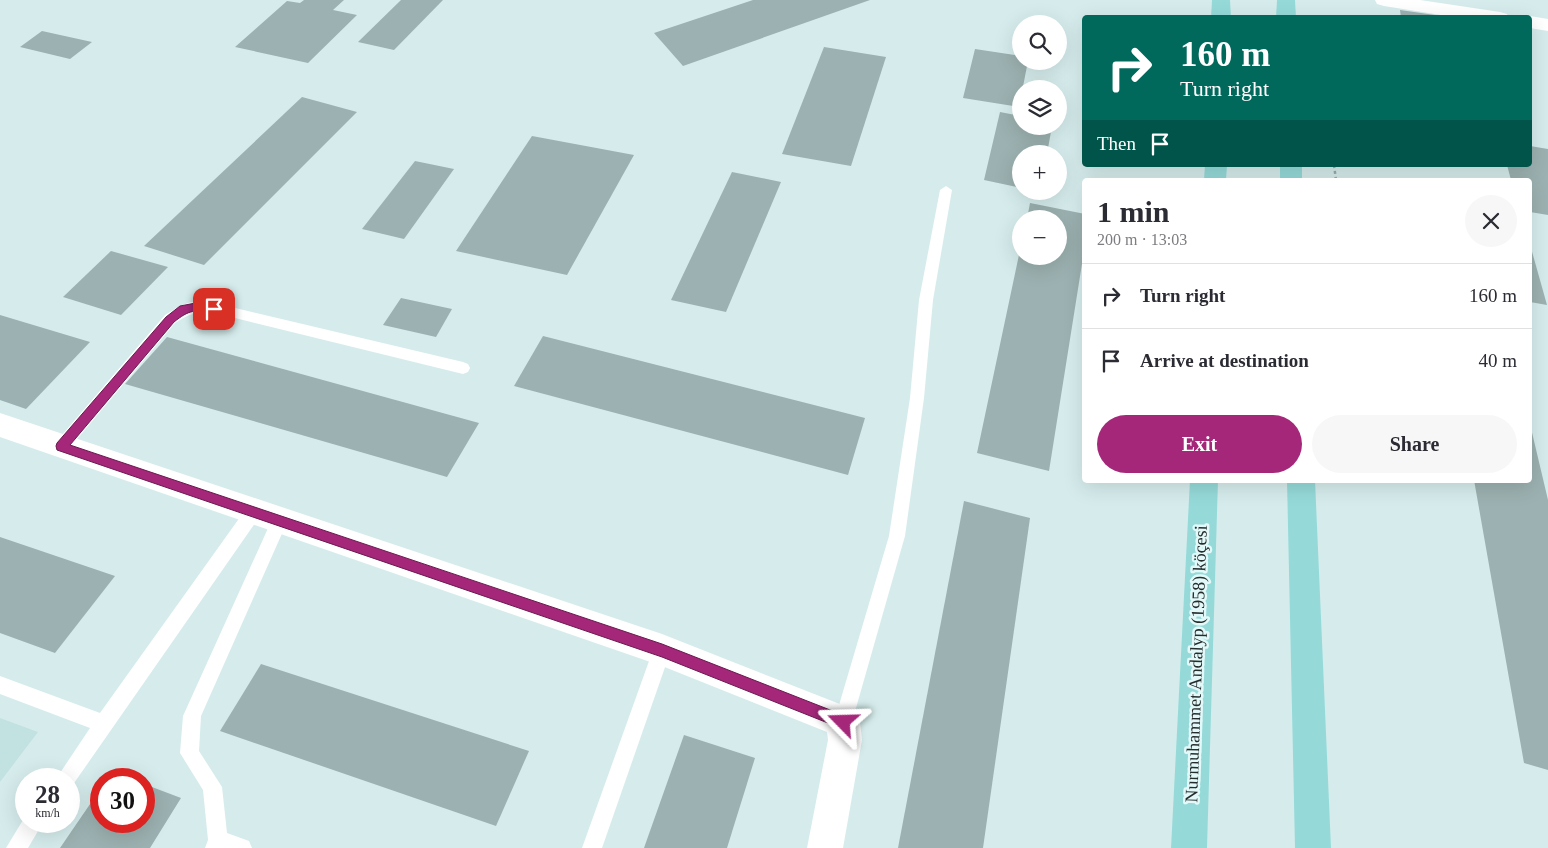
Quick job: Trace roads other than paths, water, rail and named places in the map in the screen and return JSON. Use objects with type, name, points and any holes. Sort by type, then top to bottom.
[{"type":"main road","points":[[1221,15],[1222,0]]},
{"type":"main road","points":[[1286,0],[1286,15]]},
{"type":"main road","name":"Nurmuhammet Andalyp (1958) köçesi","points":[[1189,848],[1204,483]]},
{"type":"main road","points":[[1301,483],[1313,848]]},
{"type":"street","points":[[1384,0],[1481,15]]},
{"type":"street","points":[[1532,22],[1548,25]]},
{"type":"street","points":[[0,426],[662,650],[843,722],[845,740],[825,848]]},
{"type":"lane","points":[[843,722],[897,536],[918,398],[926,300],[946,190]]},
{"type":"lane","points":[[62,446],[170,319],[184,309],[201,306],[227,311],[463,368]]},
{"type":"lane","points":[[72,768],[104,724],[267,516]]},
{"type":"lane","points":[[242,848],[217,844],[212,787],[189,753],[192,716],[267,516]]},
{"type":"lane","points":[[592,848],[662,650]]},
{"type":"lane","points":[[0,685],[104,724]]},
{"type":"lane","points":[[16,848],[26,833]]}]
